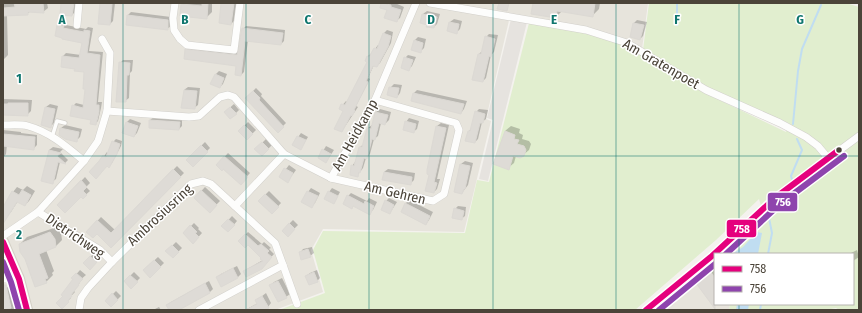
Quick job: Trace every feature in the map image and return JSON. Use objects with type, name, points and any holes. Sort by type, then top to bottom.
[{"type":"street","points":[[77,25],[79,3]]},
{"type":"street","points":[[175,3],[173,18],[174,30],[180,39],[187,45],[234,50],[240,3]]},
{"type":"street","name":"Am Heidkamp","points":[[107,111],[189,117],[199,116],[220,97],[234,97],[284,154],[331,178],[375,100],[416,3]]},
{"type":"street","name":"Am Gratenpoet","points":[[430,3],[586,30],[626,42],[706,90],[806,137],[818,146],[828,158]]},
{"type":"street","points":[[3,236],[38,212],[84,161],[98,140],[107,111],[110,53],[102,39]]},
{"type":"street","name":"Am Gehren","points":[[331,178],[433,201],[444,194],[459,130],[456,124],[375,100]]},
{"type":"street","points":[[3,125],[27,125],[45,132],[84,161]]},
{"type":"street","points":[[715,253],[775,198],[859,136]]},
{"type":"street","points":[[235,206],[284,154]]},
{"type":"street","name":"Ambrosiusring","points":[[79,310],[81,298],[88,288],[112,262],[191,184],[203,181],[211,184],[275,242],[297,304]]},
{"type":"street","name":"Dietrichweg","points":[[38,212],[100,250],[112,262]]},
{"type":"street","points":[[3,242],[20,279],[27,310]]},
{"type":"street","points":[[646,310],[714,254]]},
{"type":"street","points":[[199,310],[283,265]]},
{"type":"street","points":[[3,279],[20,279]]},
{"type":"lane","points":[[52,137],[57,121],[65,123]]},
{"type":"shaded area","points":[[3,3],[648,3],[642,49],[510,16],[486,119],[491,121],[464,232],[323,229],[311,250],[323,292],[275,310],[3,310]]},
{"type":"shaded area","points":[[511,19],[527,22],[488,181],[479,179],[493,120],[487,118]]},
{"type":"shaded area","points":[[706,266],[714,275],[714,305],[730,305],[729,310],[652,310]]},
{"type":"green space","points":[[649,3],[846,3],[859,7],[859,310],[839,310],[836,308],[826,310],[729,310],[730,305],[854,305],[854,253],[721,253],[764,216],[759,199],[716,240],[635,310],[279,310],[325,293],[313,250],[323,231],[465,233],[477,180],[489,182],[529,23],[585,33],[625,45],[705,93],[786,132],[788,123],[708,88],[643,50]]},
{"type":"green space","points":[[714,259],[714,275],[706,266]]},
{"type":"water","points":[[757,232],[762,233],[758,253],[734,253],[743,247]]},
{"type":"water","points":[[737,305],[749,305],[748,310],[736,310]]},
{"type":"building","points":[[14,3],[43,3],[44,13],[28,12],[28,15],[3,16],[3,8],[15,7]]},
{"type":"building","points":[[61,3],[74,3],[72,16],[60,15]]},
{"type":"building","points":[[100,3],[112,4],[110,25],[98,24]]},
{"type":"building","points":[[202,3],[208,3],[207,19],[180,16],[181,4],[202,6]]},
{"type":"building","points":[[221,3],[234,3],[231,25],[219,23]]},
{"type":"building","points":[[381,3],[391,5],[391,7],[401,10],[397,22],[384,18],[387,10],[380,8]]},
{"type":"building","points":[[499,3],[509,3],[507,11],[497,9]]},
{"type":"building","points":[[533,3],[595,3],[593,17],[557,11],[556,18],[531,14]]},
{"type":"building","points":[[422,14],[437,17],[434,28],[426,27],[427,25],[420,23]]},
{"type":"building","points":[[127,15],[168,20],[168,30],[126,25]]},
{"type":"building","points":[[449,22],[459,24],[457,34],[447,31]]},
{"type":"building","points":[[633,23],[644,25],[640,40],[630,37]]},
{"type":"building","points":[[57,25],[64,26],[63,28],[84,32],[84,30],[90,31],[87,53],[100,55],[96,105],[99,105],[99,112],[96,125],[90,124],[91,120],[70,116],[72,105],[83,108],[85,89],[83,89],[84,72],[61,67],[62,56],[79,58],[82,43],[55,36]]},
{"type":"building","points":[[242,28],[283,33],[281,45],[245,41],[241,76],[235,75],[236,66],[184,59],[185,49],[237,55]]},
{"type":"building","points":[[383,33],[391,36],[388,47],[377,67],[373,66],[366,81],[368,82],[354,110],[355,111],[352,116],[351,115],[342,132],[334,129],[343,111],[339,109],[341,104],[345,105],[367,62],[365,61],[367,56],[369,57],[374,48],[377,49]]},
{"type":"building","points":[[485,36],[495,39],[491,57],[489,56],[483,82],[472,80],[478,54],[481,54]]},
{"type":"building","points":[[414,40],[423,43],[421,53],[411,50]]},
{"type":"building","points":[[404,57],[413,60],[409,71],[401,68]]},
{"type":"building","points":[[119,62],[130,63],[129,75],[127,75],[126,102],[116,102]]},
{"type":"building","points":[[215,74],[224,78],[220,88],[210,84]]},
{"type":"building","points":[[389,87],[399,88],[397,98],[387,95]]},
{"type":"building","points":[[184,90],[197,91],[195,109],[181,108]]},
{"type":"building","points":[[253,91],[260,98],[259,100],[284,127],[278,133],[245,98]]},
{"type":"building","points":[[413,93],[464,104],[461,114],[411,101]]},
{"type":"building","points":[[28,103],[28,116],[3,115],[3,104]]},
{"type":"building","points":[[45,107],[55,109],[51,128],[41,125]]},
{"type":"building","points":[[230,107],[237,114],[230,119],[224,112]]},
{"type":"building","points":[[475,111],[485,114],[483,123],[480,123],[475,143],[465,141],[468,131],[470,131]]},
{"type":"building","points":[[375,112],[388,115],[385,125],[379,123],[375,140],[372,139],[367,159],[364,158],[358,177],[350,175],[351,165],[354,166],[359,147],[362,147],[367,128],[371,129]]},
{"type":"building","points":[[149,120],[180,122],[179,130],[149,128]]},
{"type":"building","points":[[405,121],[416,124],[414,133],[403,130]]},
{"type":"building","points":[[126,122],[138,126],[134,137],[122,133]]},
{"type":"building","points":[[244,125],[253,134],[247,140],[238,131]]},
{"type":"building","points":[[436,126],[446,128],[434,182],[437,183],[434,193],[425,191],[429,175],[427,174],[427,170]]},
{"type":"building","points":[[60,128],[79,132],[77,142],[65,139],[59,135]]},
{"type":"building","points":[[505,131],[515,135],[514,139],[519,140],[517,144],[524,146],[526,150],[524,156],[520,158],[513,156],[509,170],[493,164]]},
{"type":"building","points":[[3,134],[35,137],[34,150],[3,146]]},
{"type":"building","points":[[297,136],[306,140],[301,150],[292,145]]},
{"type":"building","points":[[112,141],[120,144],[117,154],[109,168],[107,166],[96,179],[89,172],[103,155],[106,157]]},
{"type":"building","points":[[262,142],[269,149],[262,156],[254,149]]},
{"type":"building","points":[[201,145],[208,152],[193,167],[186,160]]},
{"type":"building","points":[[322,149],[331,154],[326,163],[318,158]]},
{"type":"building","points":[[49,150],[61,153],[57,156],[66,164],[58,162],[53,184],[41,181]]},
{"type":"building","points":[[224,156],[248,177],[241,185],[223,169],[222,171],[216,165]]},
{"type":"building","points":[[460,164],[470,166],[465,189],[462,194],[454,192]]},
{"type":"building","points":[[284,168],[293,173],[288,183],[279,177]]},
{"type":"building","points":[[173,169],[181,177],[111,248],[97,234],[93,238],[86,232],[97,220],[111,233]]},
{"type":"building","points":[[384,172],[412,177],[411,185],[382,180]]},
{"type":"building","points":[[81,180],[87,187],[83,191],[87,195],[83,199],[81,197],[65,213],[57,205]]},
{"type":"building","points":[[22,190],[31,195],[25,206],[17,202],[3,224],[3,207],[12,191],[19,195]]},
{"type":"building","points":[[201,190],[217,205],[210,213],[194,198]]},
{"type":"building","points":[[307,191],[318,196],[312,208],[301,202]]},
{"type":"building","points":[[328,191],[338,196],[334,204],[324,199]]},
{"type":"building","points":[[265,194],[279,207],[272,214],[258,201]]},
{"type":"building","points":[[347,195],[364,204],[365,201],[374,206],[370,215],[353,206],[352,209],[343,204]]},
{"type":"building","points":[[385,200],[394,205],[390,214],[381,210]]},
{"type":"building","points":[[405,203],[430,216],[426,225],[401,212]]},
{"type":"building","points":[[454,208],[464,211],[462,220],[452,218]]},
{"type":"building","points":[[228,219],[235,225],[228,232],[221,226]]},
{"type":"building","points":[[289,223],[295,229],[288,237],[282,231]]},
{"type":"building","points":[[190,225],[197,232],[195,233],[199,237],[193,244],[183,233]]},
{"type":"building","points":[[50,232],[55,239],[56,247],[39,254],[48,278],[45,279],[47,283],[35,287],[25,259],[20,252],[19,244]]},
{"type":"building","points":[[245,234],[258,246],[261,244],[269,251],[267,253],[272,257],[262,269],[246,277],[243,271],[263,261],[248,245],[245,248],[238,241]]},
{"type":"building","points":[[172,245],[179,252],[173,258],[165,251]]},
{"type":"building","points":[[308,249],[311,257],[301,260],[299,252]]},
{"type":"building","points":[[90,256],[97,262],[90,270],[83,263]]},
{"type":"building","points":[[154,260],[161,267],[150,278],[143,270]]},
{"type":"building","points":[[233,268],[238,278],[221,287],[216,277]]},
{"type":"building","points":[[708,268],[714,277],[715,309],[693,279]]},
{"type":"building","points":[[314,272],[318,282],[309,285],[305,276]]},
{"type":"building","points":[[76,273],[83,279],[71,295],[72,296],[68,301],[69,302],[62,309],[56,303],[63,296],[61,295],[73,279],[71,278]]},
{"type":"building","points":[[130,275],[138,282],[131,289],[124,281]]},
{"type":"building","points":[[278,281],[287,298],[278,302],[269,285]]},
{"type":"building","points":[[205,283],[210,293],[179,310],[169,310],[166,305]]},
{"type":"building","points":[[3,285],[6,285],[11,308],[3,310]]},
{"type":"building","points":[[112,293],[118,300],[111,307],[105,301]]},
{"type":"building","points":[[262,296],[269,308],[264,310],[246,310],[257,304],[255,300]]},
{"type":"waterway","points":[[677,3],[677,25]]},
{"type":"waterway","points":[[793,124],[798,71],[802,49],[821,5]]},
{"type":"waterway","points":[[792,179],[791,176],[802,150],[797,139]]},
{"type":"waterway","points":[[768,253],[772,233],[768,213],[790,198],[792,192]]},
{"type":"waterway","points":[[760,310],[761,305]]},
{"type":"transit line","name":"758","points":[[715,253],[775,198],[839,150]]},
{"type":"transit line","name":"756","points":[[727,253],[780,204],[844,156]]},
{"type":"transit line","name":"758","points":[[3,242],[19,279],[27,310]]},
{"type":"transit line","name":"758","points":[[646,310],[714,254]]},
{"type":"transit line","name":"756","points":[[3,262],[11,282],[19,310]]},
{"type":"transit line","name":"756","points":[[659,310],[714,265]]}]
